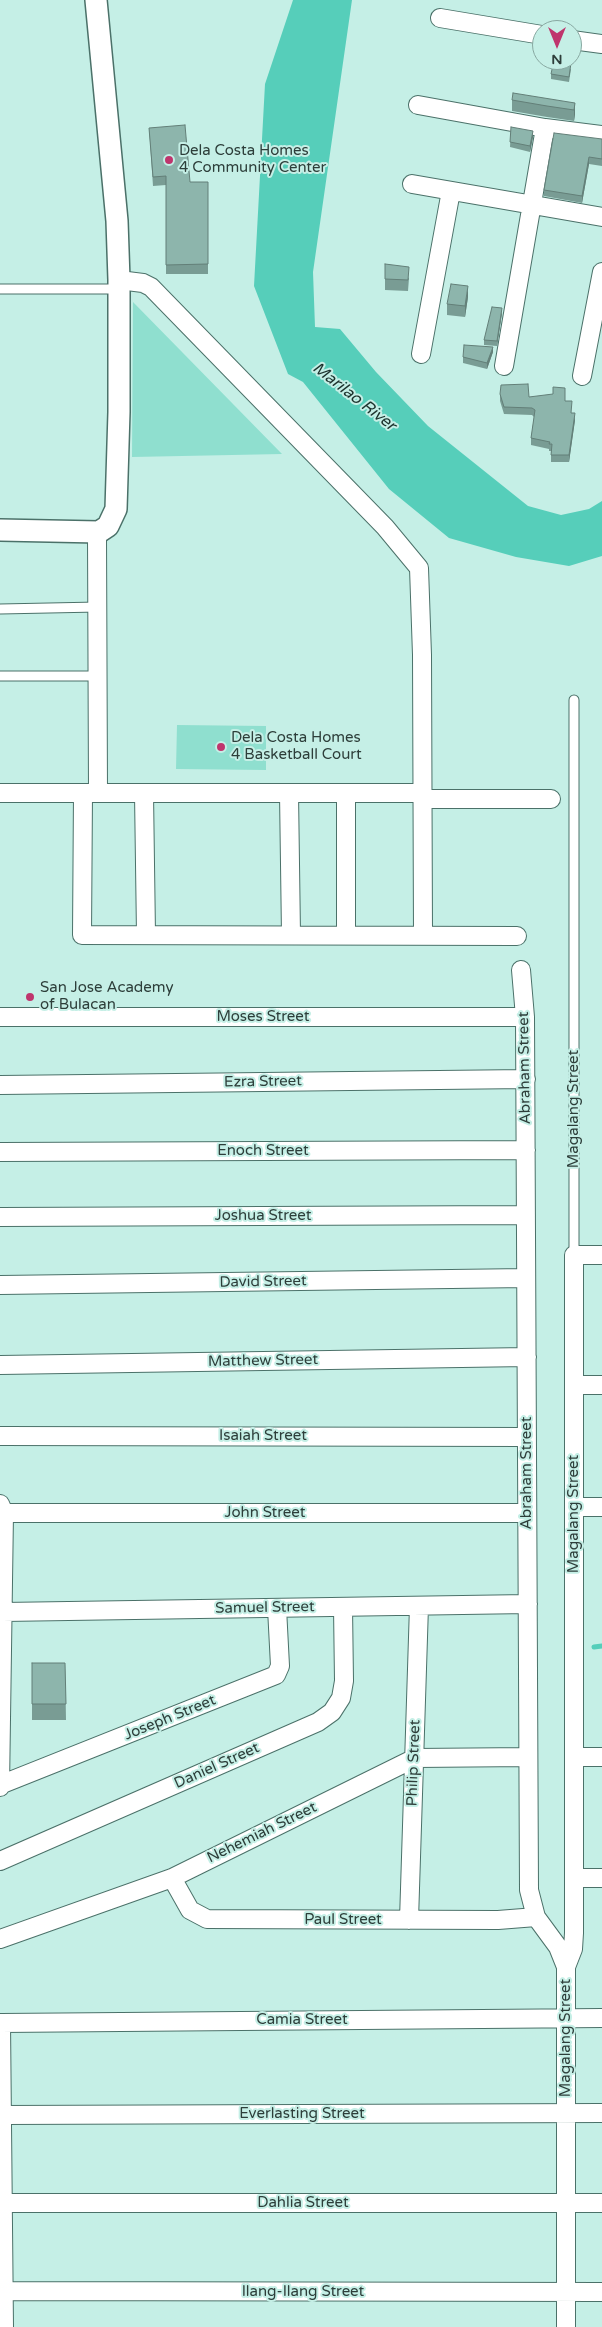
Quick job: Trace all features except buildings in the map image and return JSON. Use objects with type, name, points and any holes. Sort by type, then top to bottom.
[{"type":"street","points":[[96,0],[117,221],[119,412],[116,509],[114,518],[97,536],[98,676],[82,935],[516,936]]},
{"type":"street","points":[[440,18],[532,33]]},
{"type":"street","points":[[582,41],[602,44]]},
{"type":"street","points":[[418,105],[545,128],[602,135]]},
{"type":"street","points":[[504,366],[545,128]]},
{"type":"street","points":[[412,184],[602,218]]},
{"type":"street","points":[[421,354],[451,191]]},
{"type":"street","points":[[582,376],[602,272]]},
{"type":"street","points":[[119,285],[143,282],[151,287],[384,527],[418,568],[421,587],[423,935]]},
{"type":"street","points":[[0,530],[99,532]]},
{"type":"street","points":[[0,793],[346,793],[550,799]]},
{"type":"street","points":[[144,793],[146,935]]},
{"type":"street","points":[[290,793],[291,935]]},
{"type":"street","points":[[346,793],[346,935]]},
{"type":"street","name":"Abraham Street","points":[[521,970],[525,1017],[526,1079],[529,1890],[536,1917],[558,1947],[566,1967]]},
{"type":"street","name":"Moses Street","points":[[0,1017],[525,1017]]},
{"type":"street","name":"Ezra Street","points":[[0,1085],[526,1079]]},
{"type":"street","name":"Enoch Street","points":[[0,1152],[526,1150]]},
{"type":"street","name":"Joshua Street","points":[[0,1217],[526,1215]]},
{"type":"street","points":[[574,1255],[602,1255]]},
{"type":"street","name":"Magalang Street","points":[[566,2327],[566,1967],[574,1942],[574,1255]]},
{"type":"street","name":"David Street","points":[[0,1285],[526,1278]]},
{"type":"street","name":"Matthew Street","points":[[0,1365],[527,1357]]},
{"type":"street","points":[[574,1384],[602,1384]]},
{"type":"street","name":"Isaiah Street","points":[[0,1436],[527,1437]]},
{"type":"street","points":[[574,1507],[602,1507]]},
{"type":"street","points":[[0,1786],[3,1612],[2,1508]]},
{"type":"street","name":"John Street","points":[[2,1508],[527,1513]]},
{"type":"street","name":"Samuel Street","points":[[3,1612],[528,1604]]},
{"type":"street","name":"Philip Street","points":[[409,1920],[419,1606]]},
{"type":"street","name":"Daniel Street","points":[[0,1861],[318,1722],[332,1712],[341,1698],[344,1681],[343,1607]]},
{"type":"street","name":"Joseph Street","points":[[0,1786],[276,1675],[280,1666],[277,1608]]},
{"type":"street","name":"Nehemiah Street","points":[[0,1939],[172,1878],[414,1758],[528,1757]]},
{"type":"street","points":[[574,1757],[602,1757]]},
{"type":"street","name":"Paul Street","points":[[172,1878],[190,1910],[207,1919],[498,1920],[536,1917]]},
{"type":"street","points":[[574,1878],[602,1878]]},
{"type":"street","name":"Camia Street","points":[[1,2021],[602,2018]]},
{"type":"street","points":[[1,2021],[4,2327]]},
{"type":"street","name":"Everlasting Street","points":[[2,2115],[602,2113]]},
{"type":"street","name":"Dahlia Street","points":[[3,2204],[602,2203]]},
{"type":"street","name":"Ilang-Ilang Street","points":[[4,2291],[602,2292]]},
{"type":"lane","points":[[0,289],[119,285]]},
{"type":"lane","points":[[0,609],[98,607]]},
{"type":"lane","points":[[0,676],[98,676]]},
{"type":"lane","name":"Magalang Street","points":[[574,700],[574,1255]]},
{"type":"shaded area","points":[[133,302],[282,454],[132,457]]},
{"type":"shaded area","name":"Dela Costa Homes 4 Basketball Court","points":[[177,725],[266,726],[266,770],[176,769]]},
{"type":"water","name":"Marilao River","points":[[293,0],[352,0],[313,272],[315,327],[340,329],[376,372],[428,426],[528,506],[561,515],[589,509],[602,501],[602,556],[569,566],[516,557],[449,538],[389,489],[303,382],[288,374],[254,286],[265,84]]},
{"type":"waterway","points":[[594,1647],[602,1646]]},
{"type":"place","name":"Dela Costa Homes 4 Community Center","points":[[169,160]]},
{"type":"place","name":"Dela Costa Homes 4 Basketball Court","points":[[221,747]]},
{"type":"place","name":"San Jose Academy of Bulacan","points":[[30,997]]}]
